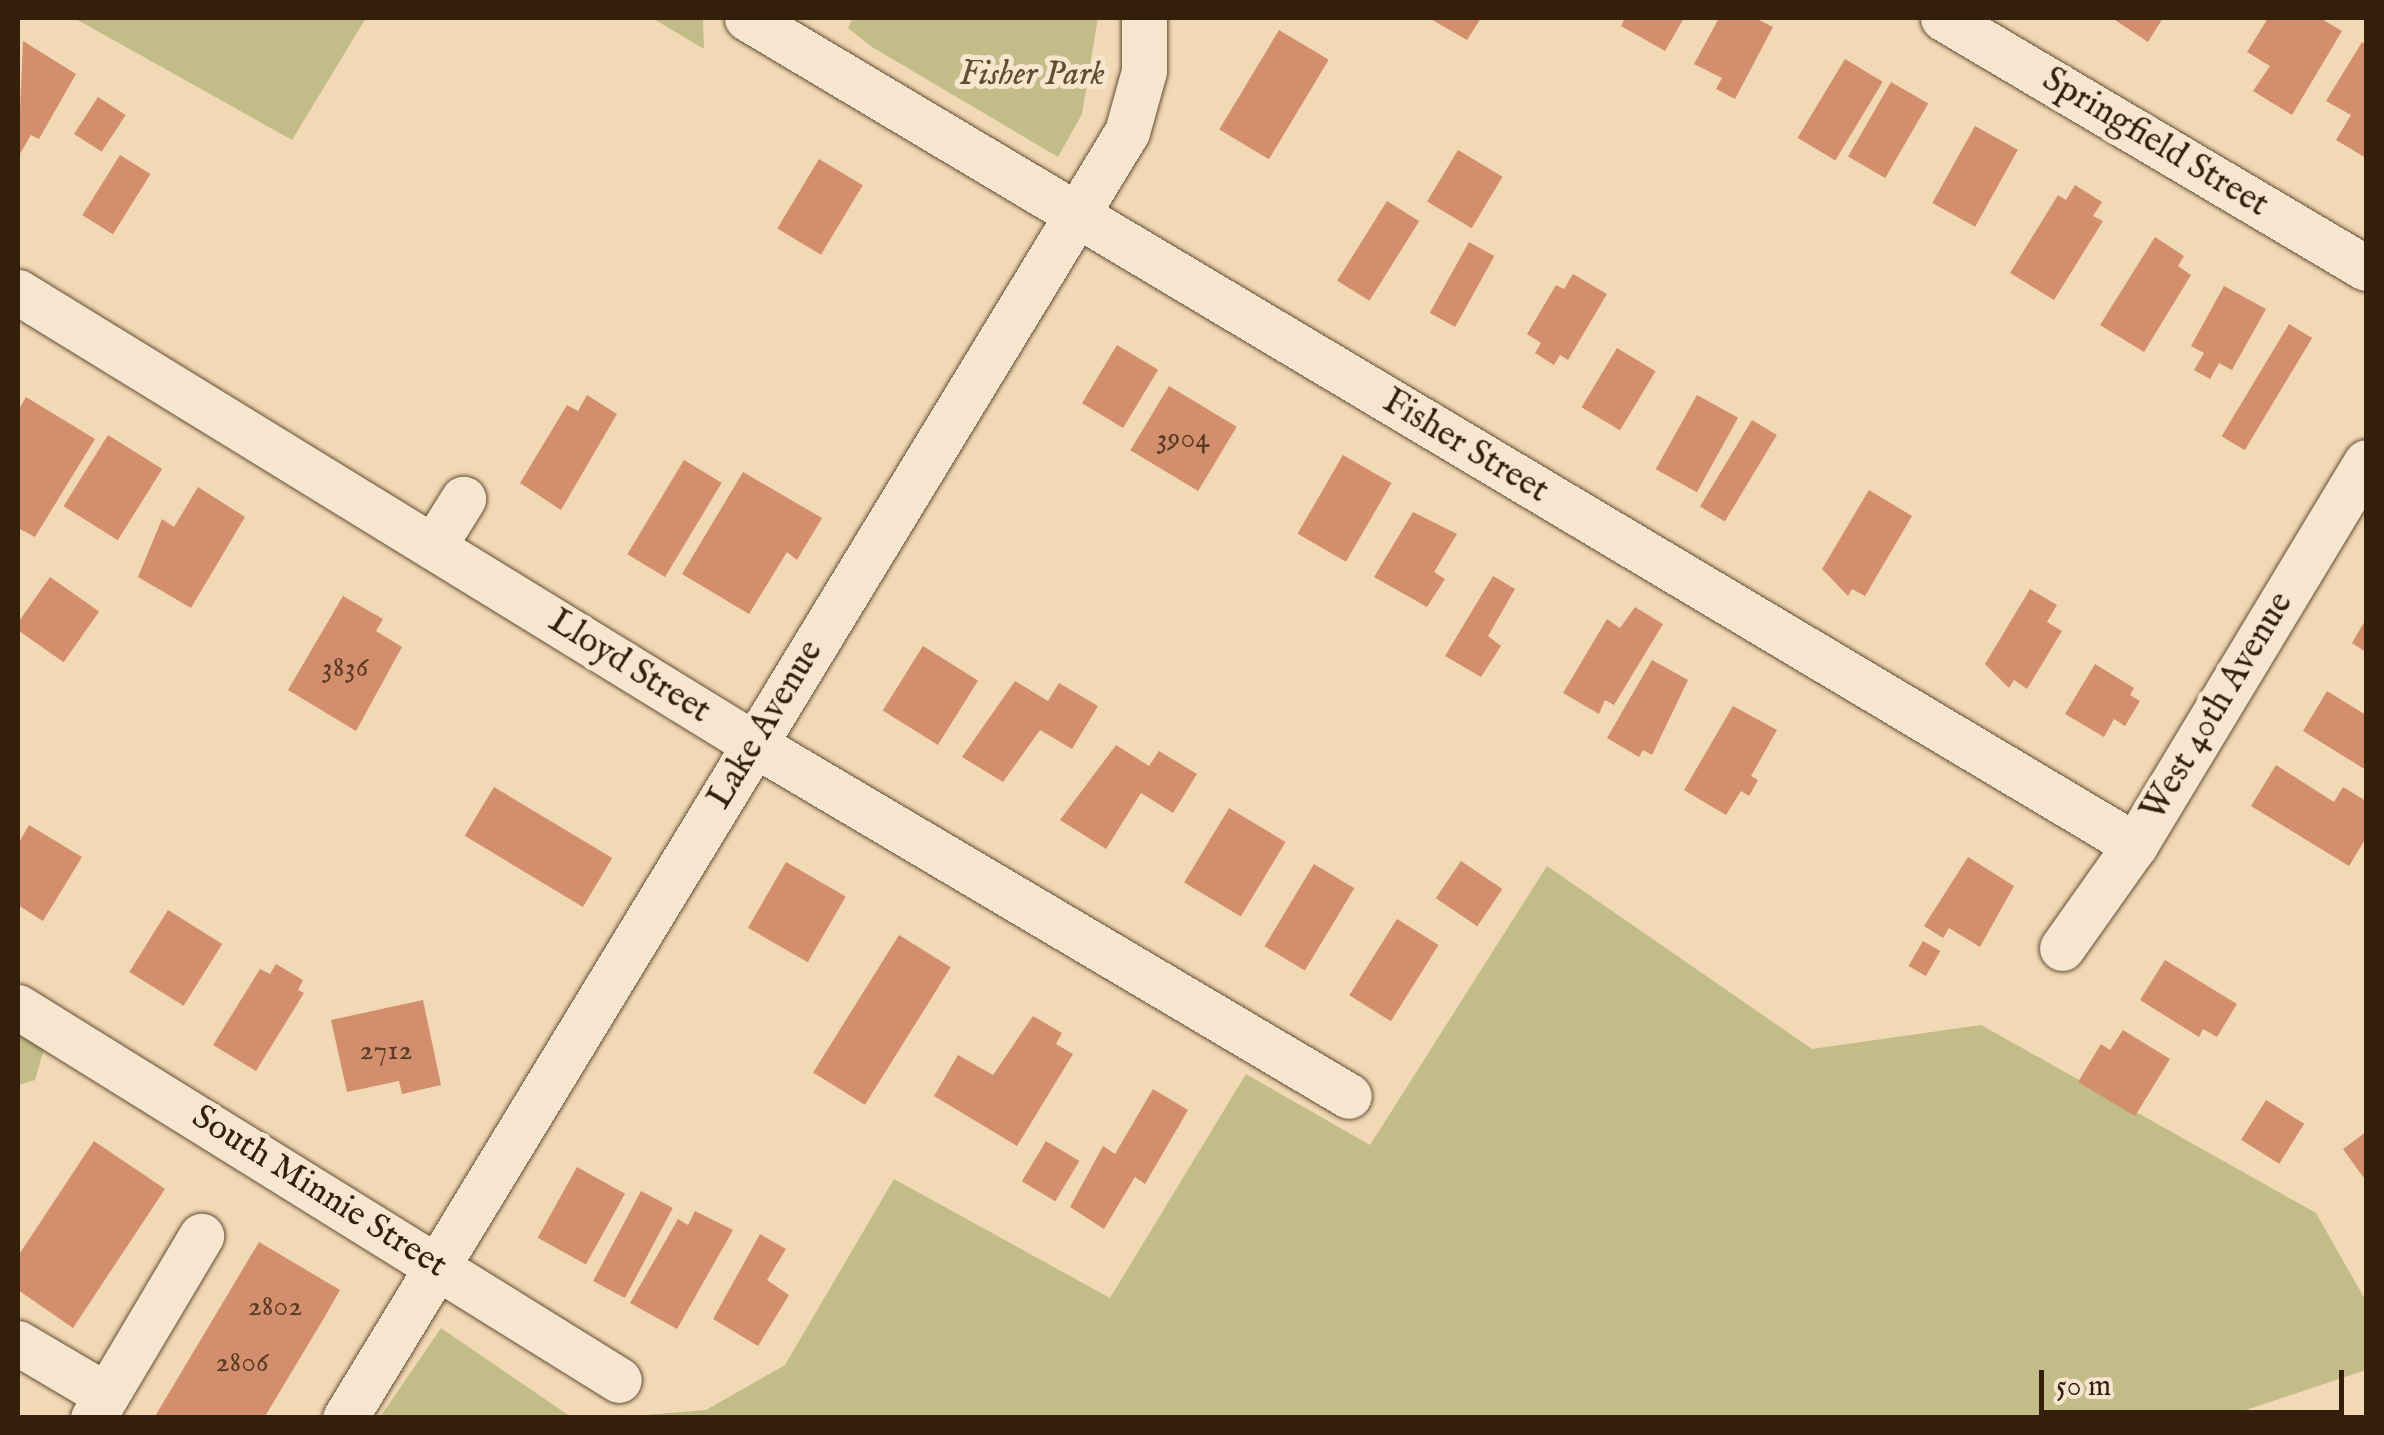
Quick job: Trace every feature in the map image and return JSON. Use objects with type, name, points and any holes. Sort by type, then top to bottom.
[{"type":"street","name":"Fisher Street","points":[[748,18],[804,32],[1077,218],[2135,845]]},
{"type":"street","name":"Lake Avenue","points":[[344,1418],[1127,132],[1144,71],[1144,18]]},
{"type":"street","name":"Springfield Street","points":[[1943,18],[2366,268]]},
{"type":"street","name":"Lloyd Street","points":[[18,292],[754,744],[1349,1096]]},
{"type":"street","name":"West 40th Avenue","points":[[2062,948],[2135,845],[2366,462]]},
{"type":"street","points":[[433,547],[463,499]]},
{"type":"street","name":"South Minnie Street","points":[[18,1007],[619,1380]]},
{"type":"street","points":[[18,1343],[100,1406],[201,1236]]},
{"type":"green space","points":[[74,18],[366,18],[292,140]]},
{"type":"green space","points":[[652,18],[703,18],[704,49]]},
{"type":"green space","name":"Fisher Park","points":[[853,18],[1098,18],[1082,114],[1058,157],[872,47],[848,28]]},
{"type":"green space","points":[[1547,866],[1812,1049],[1981,1025],[2316,1213],[2366,1301],[2366,1370],[2225,1417],[608,1418],[706,1410],[785,1365],[894,1179],[1110,1298],[1246,1074],[1370,1145]]},
{"type":"green space","points":[[18,1033],[44,1049],[35,1080],[18,1085]]},
{"type":"green space","points":[[441,1328],[571,1417],[380,1417]]},
{"type":"building","points":[[1429,18],[1481,18],[1467,40]]},
{"type":"building","points":[[1625,18],[1684,18],[1665,51],[1621,26]]},
{"type":"building","points":[[1719,18],[1755,18],[1773,27],[1735,99],[1716,89],[1722,78],[1694,64]]},
{"type":"building","points":[[2112,18],[2163,18],[2148,42]]},
{"type":"building","points":[[2268,18],[2320,18],[2342,31],[2292,115],[2253,91],[2270,66],[2247,52]]},
{"type":"building","points":[[1279,30],[1329,60],[1269,159],[1219,129]]},
{"type":"building","points":[[23,41],[76,74],[39,139],[31,135],[18,157]]},
{"type":"building","points":[[2362,42],[2366,45],[2366,158],[2336,140],[2351,115],[2326,101]]},
{"type":"building","points":[[1845,59],[1883,82],[1835,161],[1798,138]]},
{"type":"building","points":[[1891,82],[1928,103],[1885,178],[1848,156]]},
{"type":"building","points":[[98,97],[126,115],[102,152],[74,134]]},
{"type":"building","points":[[1975,126],[2018,150],[1975,227],[1932,203]]},
{"type":"building","points":[[1458,150],[1503,177],[1472,228],[1427,201]]},
{"type":"building","points":[[120,155],[151,174],[113,234],[82,215]]},
{"type":"building","points":[[819,159],[863,185],[821,255],[777,228]]},
{"type":"building","points":[[2075,185],[2102,202],[2093,216],[2103,221],[2054,300],[2010,273],[2058,195],[2066,200]]},
{"type":"building","points":[[1387,201],[1419,221],[1369,301],[1337,281]]},
{"type":"building","points":[[2155,237],[2184,256],[2178,266],[2191,275],[2144,352],[2100,325]]},
{"type":"building","points":[[1469,242],[1494,256],[1455,327],[1430,313]]},
{"type":"building","points":[[1573,274],[1607,294],[1568,360],[1560,355],[1554,365],[1535,353],[1541,343],[1527,334],[1556,285],[1564,289]]},
{"type":"building","points":[[2224,286],[2266,309],[2232,370],[2219,363],[2210,379],[2194,370],[2204,353],[2191,346]]},
{"type":"building","points":[[2289,324],[2312,338],[2245,450],[2222,436]]},
{"type":"building","points":[[1117,345],[1158,370],[1123,428],[1082,403]]},
{"type":"building","points":[[1617,348],[1656,371],[1620,430],[1581,407]]},
{"type":"building","points":[[1169,386],[1237,427],[1198,491],[1130,450]]},
{"type":"building","points":[[587,395],[617,414],[561,510],[520,483],[567,405],[578,411]]},
{"type":"building","points":[[1697,395],[1738,418],[1697,492],[1656,469]]},
{"type":"building","points":[[26,397],[95,439],[35,537],[18,528],[18,411]]},
{"type":"building","points":[[1752,420],[1777,435],[1725,522],[1700,507]]},
{"type":"building","points":[[108,435],[162,469],[118,540],[63,506]]},
{"type":"building","points":[[1343,455],[1391,483],[1346,562],[1298,534]]},
{"type":"building","points":[[684,460],[722,483],[665,577],[627,554]]},
{"type":"building","points":[[743,472],[822,518],[797,560],[787,552],[749,614],[682,574]]},
{"type":"building","points":[[198,487],[245,517],[191,608],[138,577],[162,519],[174,527]]},
{"type":"building","points":[[1869,490],[1912,516],[1865,596],[1852,589],[1848,596],[1822,569]]},
{"type":"building","points":[[1413,512],[1457,534],[1434,572],[1445,579],[1427,607],[1374,577]]},
{"type":"building","points":[[1493,576],[1515,589],[1488,636],[1501,646],[1481,677],[1445,656]]},
{"type":"building","points":[[50,577],[99,611],[64,662],[18,630],[18,623]]},
{"type":"building","points":[[2030,589],[2057,605],[2047,622],[2062,631],[2027,689],[2014,680],[2009,688],[1985,664]]},
{"type":"building","points":[[343,596],[383,619],[376,631],[402,647],[356,731],[288,690]]},
{"type":"building","points":[[1635,607],[1663,624],[1614,705],[1605,700],[1599,714],[1563,693],[1607,619],[1620,628]]},
{"type":"building","points":[[2366,619],[2366,652],[2352,643]]},
{"type":"building","points":[[923,646],[978,680],[938,745],[883,710]]},
{"type":"building","points":[[1652,660],[1688,680],[1652,755],[1643,750],[1639,757],[1607,738]]},
{"type":"building","points":[[2095,664],[2134,688],[2130,695],[2140,701],[2125,726],[2114,719],[2104,737],[2065,714]]},
{"type":"building","points":[[1015,681],[1048,701],[1059,683],[1098,706],[1072,749],[1040,730],[1003,782],[962,757]]},
{"type":"building","points":[[2327,691],[2366,715],[2366,770],[2303,731]]},
{"type":"building","points":[[1733,706],[1777,730],[1751,776],[1758,780],[1749,796],[1741,791],[1726,815],[1684,790]]},
{"type":"building","points":[[1116,745],[1149,766],[1159,751],[1197,774],[1173,813],[1141,793],[1106,849],[1060,820]]},
{"type":"building","points":[[2276,765],[2334,802],[2343,787],[2366,801],[2366,838],[2349,866],[2251,806]]},
{"type":"building","points":[[494,787],[612,858],[583,907],[465,836]]},
{"type":"building","points":[[1229,808],[1286,842],[1241,917],[1184,883]]},
{"type":"building","points":[[29,825],[82,857],[43,921],[18,905],[18,844]]},
{"type":"building","points":[[1968,857],[2014,886],[1980,947],[1949,928],[1943,938],[1924,926]]},
{"type":"building","points":[[1461,861],[1502,889],[1477,926],[1436,898]]},
{"type":"building","points":[[786,862],[846,896],[808,962],[748,928]]},
{"type":"building","points":[[1314,864],[1354,888],[1305,970],[1265,946]]},
{"type":"building","points":[[168,910],[222,944],[184,1006],[129,972]]},
{"type":"building","points":[[1397,919],[1439,945],[1391,1021],[1349,995]]},
{"type":"building","points":[[899,935],[951,967],[865,1105],[813,1072]]},
{"type":"building","points":[[1923,941],[1940,951],[1926,976],[1908,966]]},
{"type":"building","points":[[2165,960],[2237,1004],[2217,1037],[2203,1029],[2199,1037],[2140,1000]]},
{"type":"building","points":[[276,964],[303,980],[298,990],[304,993],[256,1071],[213,1045],[260,969],[270,974]]},
{"type":"building","points":[[423,1000],[441,1085],[402,1094],[399,1081],[347,1092],[331,1020]]},
{"type":"building","points":[[1033,1016],[1062,1033],[1056,1044],[1073,1054],[1017,1146],[934,1096],[958,1055],[993,1075]]},
{"type":"building","points":[[2123,1030],[2170,1059],[2135,1116],[2078,1082],[2101,1044],[2110,1050]]},
{"type":"building","points":[[1153,1089],[1188,1110],[1145,1184],[1135,1177],[1104,1229],[1070,1207],[1103,1146],[1115,1154]]},
{"type":"building","points":[[2266,1100],[2304,1124],[2279,1164],[2241,1140]]},
{"type":"building","points":[[2366,1132],[2366,1181],[2343,1149]]},
{"type":"building","points":[[94,1141],[165,1189],[73,1328],[18,1290],[18,1256]]},
{"type":"building","points":[[1046,1141],[1079,1161],[1055,1201],[1022,1181]]},
{"type":"building","points":[[577,1167],[625,1194],[586,1265],[538,1238]]},
{"type":"building","points":[[641,1191],[673,1208],[625,1298],[593,1281]]},
{"type":"building","points":[[695,1211],[733,1230],[677,1329],[630,1303],[678,1219],[688,1225]]},
{"type":"building","points":[[760,1234],[786,1249],[767,1280],[789,1295],[758,1346],[713,1319]]},
{"type":"building","points":[[259,1242],[340,1290],[324,1318],[264,1418],[154,1418]]}]
